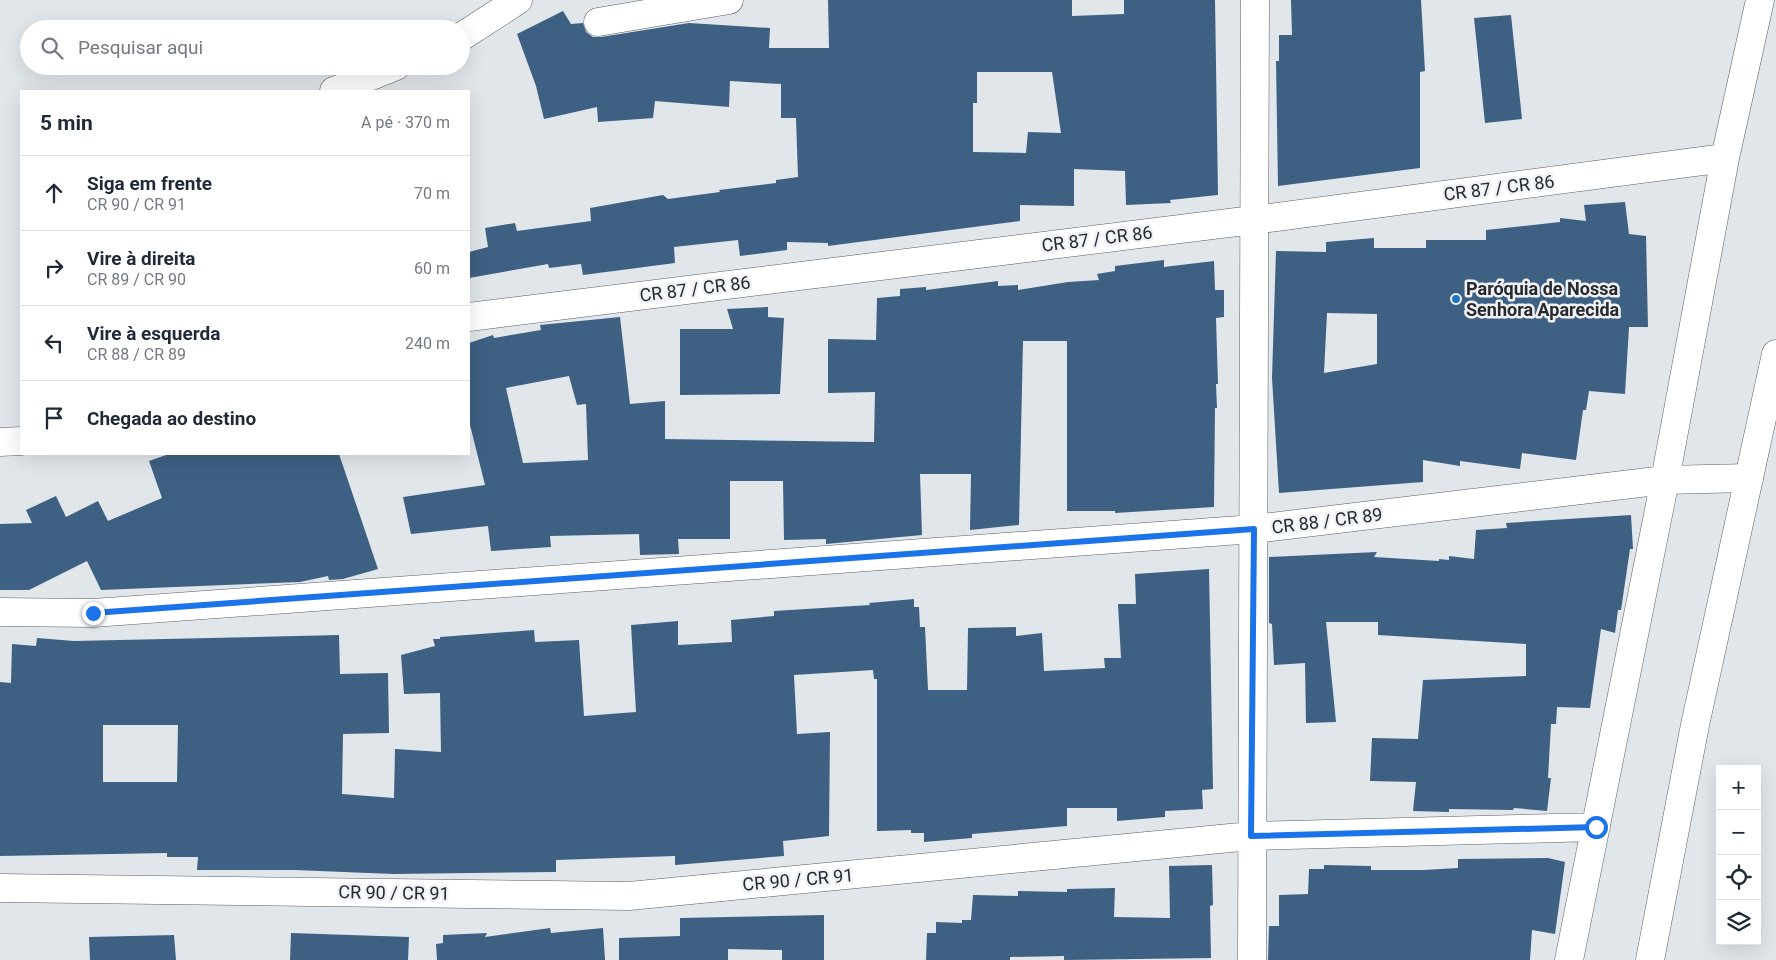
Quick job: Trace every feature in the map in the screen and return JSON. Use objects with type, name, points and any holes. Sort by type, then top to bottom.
[{"type":"street","points":[[470,30],[518,0]]},
{"type":"street","points":[[598,22],[730,0]]},
{"type":"street","points":[[1252,960],[1255,0]]},
{"type":"street","points":[[1569,960],[1666,480],[1725,158],[1760,0]]},
{"type":"street","points":[[336,90],[374,75]]},
{"type":"street","name":"CR 87 / CR 86","points":[[470,317],[1253,220],[1725,158]]},
{"type":"street","points":[[1650,960],[1695,725],[1776,354]]},
{"type":"street","points":[[0,442],[20,441]]},
{"type":"street","name":"CR 88 / CR 89","points":[[0,612],[103,612],[1254,529],[1666,480],[1749,478]]},
{"type":"street","name":"CR 90 / CR 91","points":[[0,888],[629,896],[1251,836],[1596,827]]},
{"type":"building","points":[[828,0],[1072,0],[1072,16],[1124,14],[1124,0],[1215,0],[1218,195],[1170,200],[1171,203],[1126,205],[1125,171],[1074,169],[1074,206],[1020,205],[1020,221],[828,246],[828,243],[787,242],[787,250],[740,256],[738,240],[674,247],[675,263],[583,275],[581,264],[549,268],[548,264],[470,278],[470,252],[488,247],[485,228],[515,223],[517,231],[591,221],[590,208],[663,195],[668,199],[720,192],[719,190],[776,183],[776,180],[798,177],[796,118],[781,118],[781,84],[730,81],[729,107],[655,101],[653,118],[598,122],[597,107],[544,119],[536,86],[517,34],[563,11],[571,24],[583,23],[586,32],[593,37],[689,23],[770,28],[769,48],[829,48]],"holes":[[[977,72],[1052,72],[1061,133],[1028,132],[1026,153],[973,152],[973,103],[977,103]]]},
{"type":"building","points":[[1291,0],[1421,0],[1425,71],[1420,72],[1420,168],[1278,186],[1276,61],[1279,61],[1279,35],[1292,35]]},
{"type":"building","points":[[1511,15],[1522,119],[1485,123],[1474,18]]},
{"type":"building","points":[[1625,202],[1629,234],[1646,236],[1648,327],[1629,327],[1625,394],[1589,391],[1586,410],[1583,410],[1576,460],[1522,453],[1520,469],[1460,461],[1460,466],[1423,460],[1423,482],[1279,493],[1272,378],[1276,251],[1326,252],[1326,242],[1374,238],[1374,248],[1426,248],[1426,240],[1486,240],[1486,230],[1560,222],[1560,218],[1586,221],[1584,205]],"holes":[[[1327,313],[1377,314],[1377,364],[1324,373]]]},
{"type":"building","points":[[1164,260],[1164,267],[1214,261],[1215,290],[1224,290],[1224,317],[1216,318],[1218,384],[1216,384],[1217,408],[1215,408],[1214,507],[1115,513],[1115,511],[1067,511],[1067,341],[1023,341],[1019,525],[970,530],[971,474],[920,474],[922,535],[826,544],[826,539],[784,540],[783,481],[730,481],[730,539],[678,539],[679,554],[640,555],[639,534],[550,536],[551,547],[491,551],[488,526],[411,534],[403,497],[485,485],[470,425],[470,343],[493,335],[494,338],[541,330],[540,325],[620,317],[630,404],[665,401],[665,439],[874,442],[875,392],[828,393],[828,339],[876,340],[877,298],[900,296],[900,289],[926,287],[926,290],[998,281],[998,286],[1018,285],[1018,290],[1068,282],[1099,280],[1097,274],[1115,271],[1115,266]],"holes":[[[569,376],[577,405],[586,404],[588,460],[523,463],[506,388]]]},
{"type":"building","points":[[768,307],[768,317],[784,318],[780,394],[680,395],[680,329],[733,329],[727,309]]},
{"type":"building","points":[[166,455],[339,455],[378,569],[343,579],[329,580],[328,576],[300,582],[101,590],[87,561],[29,590],[0,590],[0,524],[32,523],[26,510],[56,496],[66,517],[98,501],[108,521],[162,498],[149,461]]},
{"type":"building","points":[[1631,515],[1633,549],[1630,549],[1621,610],[1618,610],[1615,633],[1601,629],[1590,708],[1557,707],[1556,724],[1551,724],[1548,778],[1551,778],[1547,811],[1514,808],[1513,810],[1449,809],[1449,812],[1413,811],[1416,782],[1370,781],[1372,738],[1418,739],[1423,680],[1526,676],[1526,644],[1378,635],[1378,622],[1326,622],[1336,722],[1306,723],[1305,663],[1274,665],[1272,624],[1269,623],[1269,557],[1377,552],[1374,557],[1439,561],[1439,559],[1449,560],[1449,556],[1474,559],[1476,530],[1507,528],[1506,523]]},
{"type":"building","points":[[1209,569],[1213,789],[1202,790],[1203,809],[1165,811],[1165,817],[1117,821],[1117,808],[1067,808],[1067,826],[972,834],[972,838],[924,842],[924,833],[911,833],[911,830],[877,831],[877,679],[874,679],[873,670],[794,675],[797,734],[830,732],[829,836],[783,841],[784,856],[675,865],[675,856],[556,860],[556,872],[393,874],[295,870],[197,870],[198,857],[167,857],[167,853],[0,856],[0,682],[11,683],[12,644],[36,646],[37,638],[74,641],[339,635],[340,674],[388,673],[389,733],[343,734],[342,794],[394,798],[395,749],[441,752],[440,693],[404,694],[401,655],[435,646],[433,639],[534,630],[535,642],[579,640],[584,716],[636,712],[631,625],[678,621],[678,645],[732,642],[731,620],[774,616],[774,611],[870,605],[869,603],[914,599],[914,607],[919,607],[920,627],[925,627],[928,690],[967,690],[968,628],[1016,627],[1016,636],[1042,633],[1044,671],[1105,668],[1104,658],[1121,658],[1118,604],[1136,604],[1135,574]],"holes":[[[103,725],[178,725],[177,782],[103,782]]]},
{"type":"building","points":[[1548,858],[1565,862],[1555,934],[1532,930],[1530,960],[1268,960],[1269,926],[1279,926],[1279,895],[1308,894],[1309,869],[1324,869],[1324,865],[1371,866],[1371,870],[1424,870],[1458,868],[1458,859]]},
{"type":"building","points":[[1212,865],[1213,905],[1210,906],[1211,958],[1064,960],[1064,956],[1010,957],[1010,960],[926,960],[927,933],[936,933],[936,922],[962,923],[962,920],[971,920],[973,895],[1018,896],[1018,891],[1067,892],[1067,889],[1115,888],[1114,917],[1170,918],[1169,866]]},
{"type":"building","points":[[824,915],[824,960],[782,960],[782,950],[728,949],[728,960],[619,960],[619,938],[680,936],[680,918]]},
{"type":"building","points":[[550,928],[551,933],[603,928],[605,960],[437,960],[436,944],[443,943],[443,935],[487,933],[485,937]]},
{"type":"building","points":[[291,933],[409,937],[408,960],[290,960]]},
{"type":"building","points":[[174,935],[176,960],[90,960],[89,937]]},
{"type":"place","name":"Paróquia de Nossa Senhora Aparecida","points":[[1456,299]]},
{"type":"route","points":[[93,613],[1254,529],[1251,836],[1596,827]]}]
